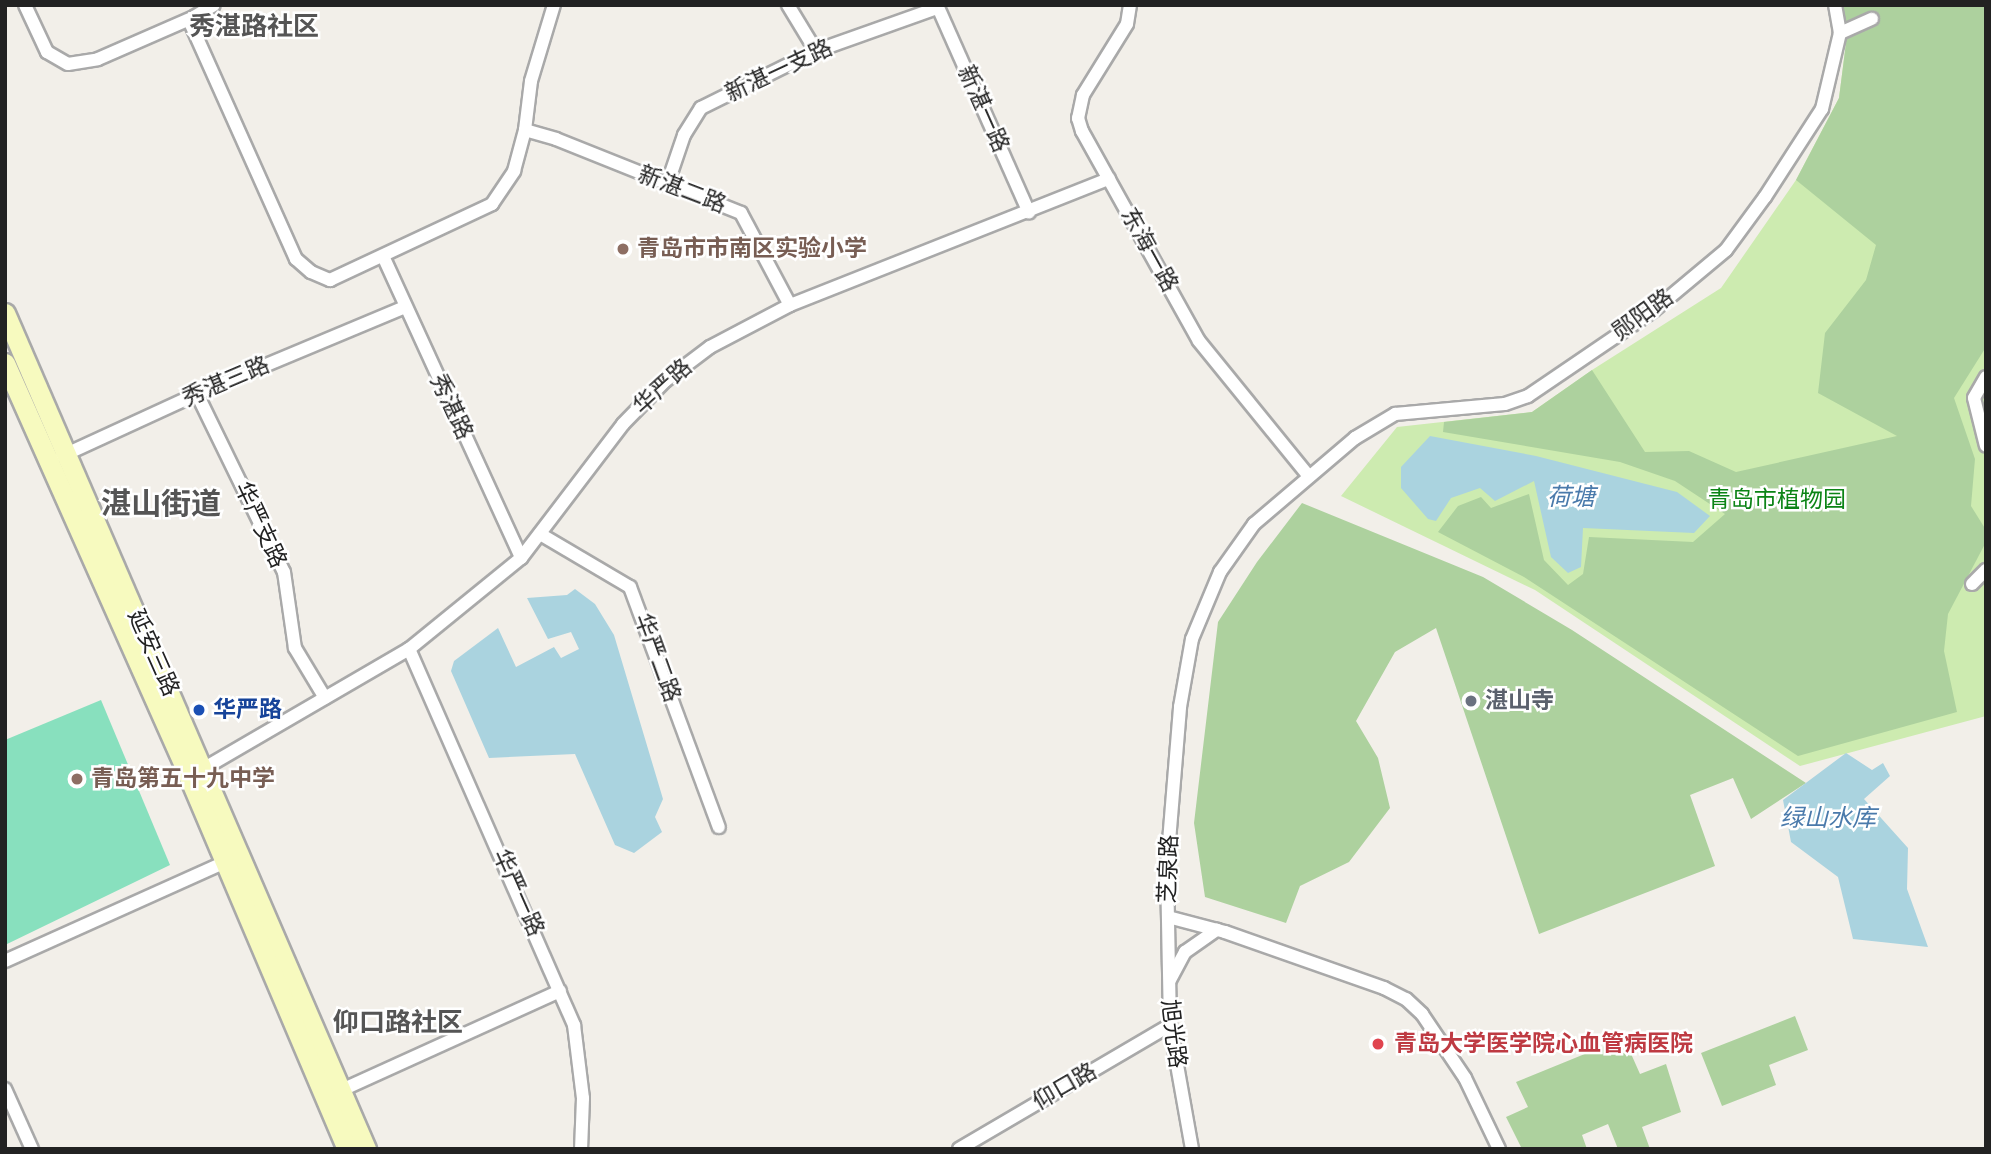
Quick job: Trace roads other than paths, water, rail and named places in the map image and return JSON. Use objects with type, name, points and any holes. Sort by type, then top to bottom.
[{"type":"main road","name":"延安三路","points":[[5,313],[67,454],[197,773],[333,1094],[347,1149]]},
{"type":"main road","name":"延安三路","points":[[5,363],[49,463],[197,773],[225,862],[333,1094],[366,1149]]},
{"type":"street","points":[[25,5],[47,52],[68,64],[98,59],[188,20],[214,5]]},
{"type":"street","points":[[188,20],[296,259],[311,272],[330,280],[492,204],[514,171],[525,130],[531,80],[554,5]]},
{"type":"street","points":[[788,5],[816,51]]},
{"type":"street","name":"东海一路","points":[[1130,5],[1127,24],[1079,107],[1082,131],[1199,341],[1308,475]]},
{"type":"street","name":"郧阳路","points":[[1308,475],[1354,438],[1395,414],[1506,404],[1528,396],[1653,311],[1726,250],[1765,197],[1822,108],[1840,33],[1835,5]]},
{"type":"street","name":"新湛一支路","points":[[667,185],[684,135],[701,108],[816,51],[937,7]]},
{"type":"street","name":"新湛一路","points":[[937,7],[1029,213]]},
{"type":"street","points":[[1840,33],[1872,19]]},
{"type":"street","name":"新湛二路","points":[[525,130],[556,139],[741,213],[790,305]]},
{"type":"street","name":"华严路","points":[[197,773],[409,649],[521,558],[623,424],[665,381],[710,347],[790,305],[1029,213],[1109,179]]},
{"type":"street","name":"秀湛路","points":[[383,257],[521,558]]},
{"type":"street","name":"秀湛三路","points":[[49,463],[197,394],[405,307]]},
{"type":"street","points":[[1986,377],[1974,398],[1986,446]]},
{"type":"street","name":"华严支路","points":[[197,394],[284,572],[295,648],[325,698]]},
{"type":"street","name":"芝泉路","points":[[1308,475],[1254,524],[1220,572],[1192,639],[1179,721],[1167,866],[1168,918],[1217,930],[1384,988],[1406,999],[1422,1014],[1465,1077],[1499,1149]]},
{"type":"street","name":"华严二路","points":[[540,534],[630,587],[719,827]]},
{"type":"street","points":[[1972,584],[1986,570]]},
{"type":"street","name":"华严一路","points":[[409,649],[574,1024],[583,1098],[581,1149]]},
{"type":"street","points":[[5,961],[225,862]]},
{"type":"street","name":"旭光路","points":[[1168,918],[1167,986],[1170,1025],[1192,1149]]},
{"type":"street","points":[[1167,986],[1185,952],[1217,930]]},
{"type":"street","points":[[333,1094],[560,991]]},
{"type":"street","name":"仰口路","points":[[960,1149],[1170,1025]]},
{"type":"street","points":[[5,1089],[32,1149]]},
{"type":"water","name":"荷塘","points":[[1430,436],[1536,456],[1677,492],[1710,516],[1694,533],[1583,528],[1581,567],[1568,573],[1551,557],[1534,481],[1495,501],[1480,488],[1451,498],[1436,521],[1428,519],[1401,488],[1401,467]]},
{"type":"water","points":[[575,589],[595,604],[614,635],[663,799],[655,817],[662,832],[634,853],[615,845],[575,754],[489,758],[451,671],[454,661],[498,628],[516,667],[554,647],[561,658],[579,649],[571,632],[548,639],[527,598],[567,595]]},
{"type":"water","name":"绿山水库","points":[[1846,753],[1872,770],[1883,763],[1890,776],[1864,799],[1908,848],[1907,889],[1928,947],[1853,939],[1838,877],[1791,842],[1783,800]]},
{"type":"place","name":"青岛市市南区实验小学","points":[[623,249]]},
{"type":"place","name":"湛山寺","points":[[1471,701]]},
{"type":"place","name":"华严路","points":[[199,710]]},
{"type":"place","name":"青岛第五十九中学","points":[[77,779]]},
{"type":"place","name":"青岛大学医学院心血管病医院","points":[[1378,1044]]},
{"type":"district","name":"秀湛路社区","points":[[254,27]]},
{"type":"district","name":"湛山街道","points":[[161,504]]},
{"type":"district","name":"仰口路社区","points":[[398,1023]]},
{"type":"park label","name":"青岛市植物园","points":[[1777,500]]}]
